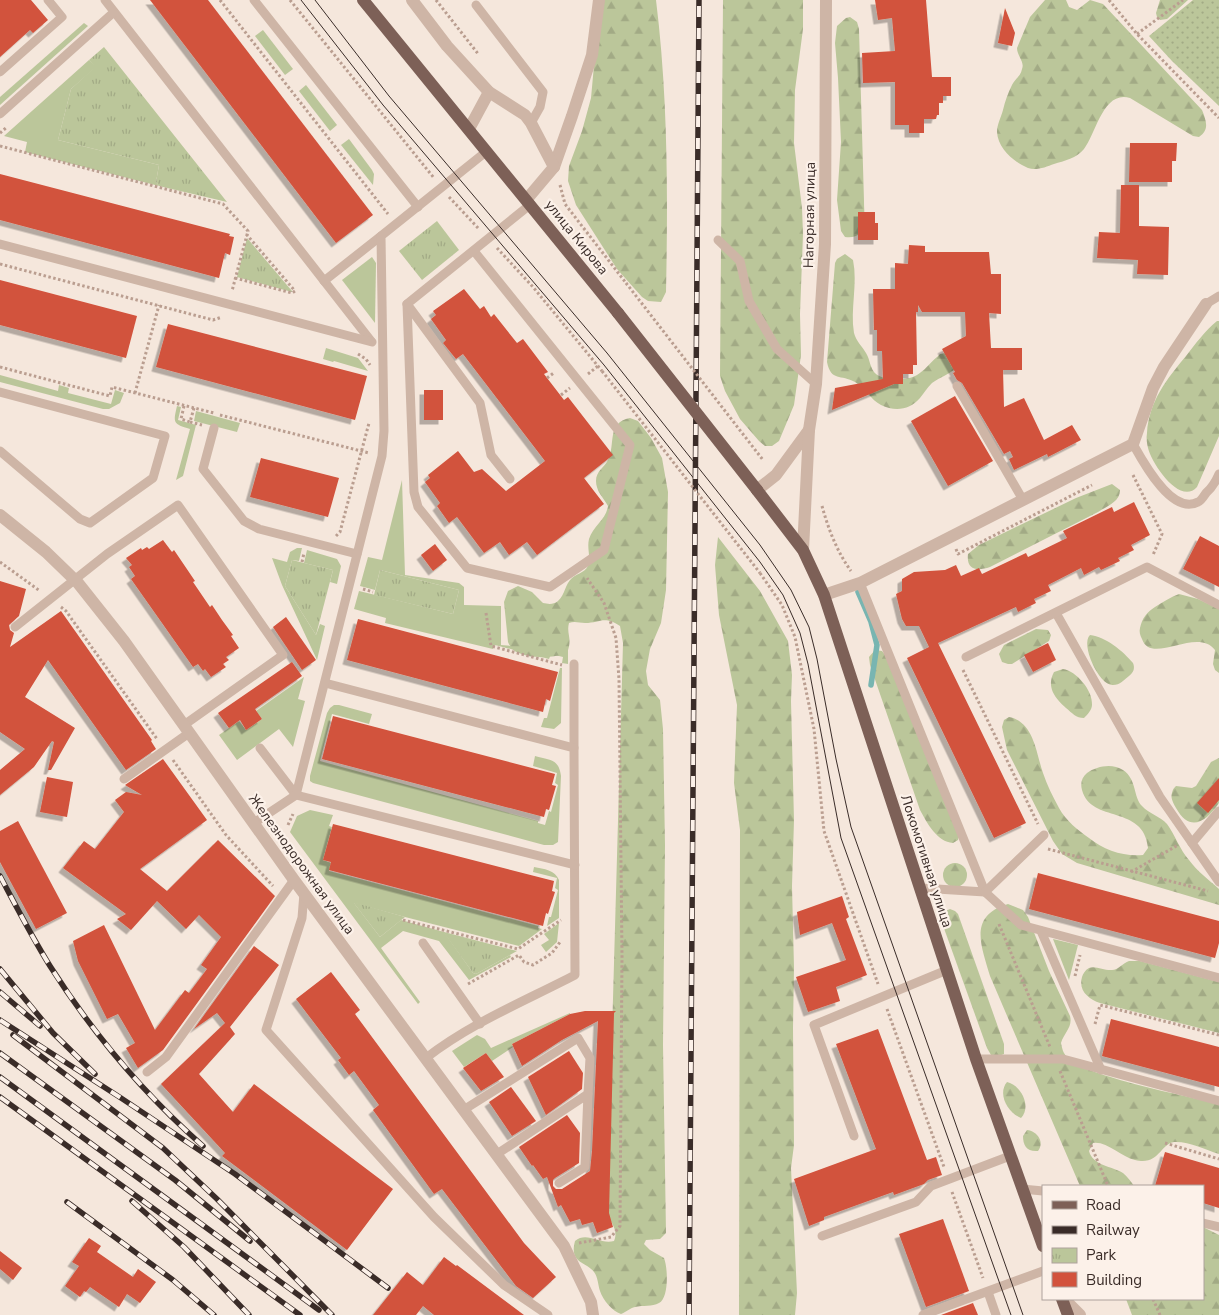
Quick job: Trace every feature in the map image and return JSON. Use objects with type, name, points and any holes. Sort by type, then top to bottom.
[{"type":"main road","name":"улица Кирова","points":[[363,0],[529,202],[759,493]]},
{"type":"main road","name":"Локомотивная улица","points":[[759,493],[803,550],[824,596],[976,1058],[1042,1243]]},
{"type":"main road","points":[[1063,1300],[1068,1315]]},
{"type":"street","points":[[412,0],[447,46],[489,92],[525,115],[554,167]]},
{"type":"street","points":[[529,202],[554,167],[570,122],[592,55],[599,0]]},
{"type":"street","name":"Нагорная улица","points":[[803,550],[810,430],[816,384],[825,244],[826,0]]},
{"type":"street","points":[[469,129],[489,92]]},
{"type":"street","points":[[824,596],[860,583],[1133,444],[1160,374],[1180,340],[1206,304]]},
{"type":"street","name":"Нагорная улица","points":[[759,493],[776,475],[810,430]]},
{"type":"street","name":"Железнодорожная улица","points":[[0,515],[46,552],[74,579],[124,641],[294,880],[465,1109],[564,1246],[590,1302],[593,1315]]},
{"type":"street","points":[[1064,1300],[1080,1315]]},
{"type":"lane","points":[[0,72],[62,17],[48,0]]},
{"type":"lane","points":[[105,0],[371,341]]},
{"type":"lane","points":[[254,0],[418,207]]},
{"type":"lane","points":[[476,5],[543,92],[540,107],[531,124]]},
{"type":"lane","points":[[0,114],[114,12]]},
{"type":"lane","points":[[324,281],[488,152]]},
{"type":"lane","points":[[407,304],[474,250],[529,202]]},
{"type":"lane","points":[[254,823],[296,795],[382,456],[384,431],[381,236]]},
{"type":"lane","points":[[718,240],[740,261],[749,302],[777,349],[816,384]]},
{"type":"lane","points":[[0,244],[383,344]]},
{"type":"lane","points":[[407,304],[414,492],[418,507],[467,568],[550,587],[604,550],[630,445],[474,250]]},
{"type":"lane","points":[[1206,304],[1219,296]]},
{"type":"lane","points":[[407,304],[480,403],[491,455],[510,478]]},
{"type":"lane","points":[[957,386],[1023,500]]},
{"type":"lane","points":[[0,392],[165,436],[152,478],[90,523],[80,519],[0,451]]},
{"type":"lane","points":[[214,428],[203,469],[244,522],[259,529],[357,554]]},
{"type":"lane","points":[[1133,444],[1152,477],[1171,496],[1184,504],[1198,502],[1211,489],[1219,474]]},
{"type":"lane","points":[[15,627],[107,554],[178,505],[283,655],[186,729],[165,750],[124,779]]},
{"type":"lane","points":[[966,657],[1147,567],[1219,605]]},
{"type":"lane","points":[[860,583],[985,892],[1021,926],[1219,978]]},
{"type":"lane","points":[[1056,613],[1160,797],[1219,882]]},
{"type":"lane","points":[[426,1058],[446,1043],[480,1024],[575,975],[574,664]]},
{"type":"lane","points":[[325,683],[574,748]]},
{"type":"lane","points":[[260,748],[296,795],[575,865]]},
{"type":"lane","points":[[1190,841],[1219,811]]},
{"type":"lane","points":[[921,888],[985,892],[1032,845],[1044,836]]},
{"type":"lane","points":[[147,1072],[166,1058],[294,880]]},
{"type":"lane","points":[[304,893],[302,918],[266,1030],[434,1217],[504,1285],[548,1315]]},
{"type":"lane","points":[[1041,931],[1101,1070]]},
{"type":"lane","points":[[423,943],[480,1024]]},
{"type":"lane","points":[[854,1136],[814,1025],[947,970]]},
{"type":"lane","points":[[465,1109],[578,1038],[590,1058],[585,1166],[559,1183]]},
{"type":"lane","points":[[976,1058],[1063,1059],[1219,1101]]},
{"type":"lane","points":[[497,1154],[588,1094]]},
{"type":"lane","points":[[822,1236],[916,1202],[930,1186],[1010,1156]]},
{"type":"lane","points":[[1022,1189],[1042,1191]]},
{"type":"lane","points":[[1204,1223],[1219,1227]]},
{"type":"lane","points":[[923,1315],[1042,1271]]},
{"type":"lane","points":[[988,1292],[996,1315]]},
{"type":"path","points":[[220,0],[396,224]]},
{"type":"path","points":[[1109,0],[1136,34],[1219,118]]},
{"type":"path","points":[[1136,34],[1183,0]]},
{"type":"path","points":[[0,146],[222,204],[248,231],[228,304]]},
{"type":"path","points":[[554,167],[565,204],[764,460]]},
{"type":"path","points":[[382,221],[389,215]]},
{"type":"path","points":[[235,278],[292,293],[294,291],[247,234]]},
{"type":"path","points":[[0,264],[213,320],[224,317]]},
{"type":"path","points":[[135,393],[159,305]]},
{"type":"path","points":[[352,352],[366,359],[374,372]]},
{"type":"path","points":[[0,366],[110,396],[112,388],[135,393],[382,456]]},
{"type":"path","points":[[602,371],[760,573],[782,605],[795,637],[814,729],[824,832],[988,1292]]},
{"type":"path","points":[[547,378],[552,374]]},
{"type":"path","points":[[561,395],[566,391]]},
{"type":"path","points":[[184,406],[181,419],[190,422],[194,408]]},
{"type":"path","points":[[334,536],[340,532],[371,414]]},
{"type":"path","points":[[1133,474],[1162,534],[1147,567]]},
{"type":"path","points":[[958,554],[1095,483]]},
{"type":"path","points":[[821,499],[828,526],[845,563],[860,583]]},
{"type":"path","points":[[0,562],[66,611],[226,835],[282,896]]},
{"type":"path","points":[[564,1246],[611,1237],[620,1226],[622,956],[616,638],[604,604],[580,566]]},
{"type":"path","points":[[357,588],[373,592]]},
{"type":"path","points":[[486,613],[491,646],[564,666]]},
{"type":"path","points":[[962,666],[1044,836]]},
{"type":"path","points":[[288,825],[292,816],[298,810]]},
{"type":"path","points":[[1131,872],[1190,841]]},
{"type":"path","points":[[1032,845],[1210,892]]},
{"type":"path","points":[[996,918],[1108,1185]]},
{"type":"path","points":[[404,920],[518,949],[562,920],[561,928]]},
{"type":"path","points":[[457,991],[519,955],[524,962],[533,965],[552,953],[557,948],[561,937]]},
{"type":"path","points":[[1070,998],[1084,942]]},
{"type":"path","points":[[1090,1044],[1100,1005],[1219,1035]]},
{"type":"path","points":[[1165,1143],[1219,1159]]},
{"type":"path","points":[[1153,1300],[1160,1315]]},
{"type":"green space","points":[[600,0],[656,0],[663,73],[667,183],[666,292],[661,302],[648,301],[642,297],[617,269],[576,205],[568,181],[569,166],[582,131],[591,98]]},
{"type":"green space","points":[[723,0],[803,0],[803,29],[795,90],[794,143],[802,208],[803,234],[800,314],[801,355],[794,405],[779,441],[772,446],[765,446],[759,441],[740,419],[725,391],[720,376]]},
{"type":"green space","points":[[1045,0],[1066,0],[1069,7],[1077,10],[1090,0],[1103,4],[1202,110],[1205,117],[1205,131],[1199,137],[1193,136],[1130,98],[1121,97],[1113,100],[1107,107],[1084,149],[1074,157],[1034,169],[1028,168],[1012,158],[1000,144],[997,132],[998,127],[1008,94],[1023,66],[1017,48],[1030,17]]},
{"type":"green space","points":[[1160,0],[1188,0],[1167,19],[1160,20],[1156,13]]},
{"type":"green space","points":[[1193,0],[1219,0],[1219,106],[1149,36]]},
{"type":"green space","points":[[850,17],[857,22],[859,29],[864,226],[858,235],[845,237],[841,231],[837,200],[841,142],[835,43],[837,26]]},
{"type":"green space","points":[[84,23],[88,26],[0,105],[0,97]]},
{"type":"green space","points":[[263,30],[293,69],[285,75],[255,36]]},
{"type":"green space","points":[[104,47],[227,202],[159,186],[156,182],[159,165],[58,140],[71,89],[95,67],[89,60]]},
{"type":"green space","points":[[89,60],[96,67],[71,89],[58,140],[159,165],[156,182],[159,186],[25,152],[27,142],[4,136]]},
{"type":"green space","points":[[306,85],[337,125],[330,131],[299,91]]},
{"type":"green space","points":[[349,139],[372,170],[374,174],[373,185],[341,145]]},
{"type":"green space","points":[[437,221],[459,250],[422,280],[399,251]]},
{"type":"green space","points":[[247,238],[292,291],[292,292],[237,277]]},
{"type":"green space","points":[[845,254],[853,260],[854,333],[876,374],[890,379],[913,377],[940,354],[951,352],[958,367],[932,383],[912,405],[902,409],[892,409],[881,405],[855,382],[834,375],[829,368],[827,362],[835,263],[837,259]]},
{"type":"green space","points":[[372,257],[376,263],[375,323],[342,280]]},
{"type":"green space","points":[[1219,321],[1219,436],[1197,487],[1190,491],[1183,491],[1168,481],[1155,464],[1148,448],[1148,421],[1160,391],[1172,373],[1201,337]]},
{"type":"green space","points":[[326,348],[358,358],[368,371],[323,359]]},
{"type":"green space","points":[[0,375],[58,391],[59,385],[69,388],[68,393],[111,404],[115,390],[124,393],[120,403],[109,409],[103,409],[0,382]]},
{"type":"green space","points":[[177,406],[181,407],[178,420],[196,425],[183,476],[176,480],[190,429],[177,424],[175,416]]},
{"type":"green space","points":[[196,411],[240,423],[237,432],[194,421]]},
{"type":"green space","points":[[630,418],[638,421],[651,438],[662,458],[668,492],[666,590],[661,623],[650,649],[646,671],[648,685],[660,700],[663,729],[665,845],[663,1045],[666,1233],[660,1239],[646,1240],[644,1244],[664,1258],[667,1282],[665,1295],[659,1303],[638,1306],[621,1314],[611,1308],[601,1294],[595,1274],[591,1268],[576,1258],[574,1248],[575,1241],[580,1238],[584,1237],[609,1242],[614,1241],[615,1237],[615,1229],[607,1212],[623,643],[620,626],[615,623],[606,620],[585,623],[573,622],[569,623],[567,653],[543,657],[524,655],[513,650],[508,642],[504,602],[508,591],[518,586],[532,592],[543,603],[554,603],[560,599],[570,580],[588,566],[589,539],[593,530],[605,515],[608,506],[597,488],[596,478],[608,460],[615,429],[622,421]]},
{"type":"green space","points":[[402,480],[405,575],[459,583],[464,587],[464,605],[501,606],[501,645],[543,649],[568,646],[568,664],[562,663],[563,657],[551,654],[549,659],[495,645],[493,649],[385,623],[386,618],[354,609],[359,591],[453,614],[459,590],[380,570],[375,590],[360,586],[368,557],[382,560]]},
{"type":"green space","points":[[1112,484],[1120,490],[1118,498],[1098,512],[990,567],[977,569],[969,564],[968,554],[979,545],[1076,498]]},
{"type":"green space","points":[[718,537],[760,591],[788,641],[792,675],[794,1145],[791,1168],[797,1293],[795,1315],[739,1315],[740,830],[734,783],[737,705],[719,615],[715,565]]},
{"type":"green space","points":[[297,548],[302,548],[299,561],[292,560],[285,586],[316,635],[320,624],[325,626],[317,660],[282,585],[272,558],[287,562],[290,552]]},
{"type":"green space","points":[[307,550],[337,559],[341,566],[337,584],[330,582],[333,570],[304,563]]},
{"type":"green space","points":[[292,560],[333,570],[316,635],[285,586]]},
{"type":"green space","points":[[380,570],[459,590],[453,614],[374,595]]},
{"type":"green space","points":[[1179,594],[1198,599],[1219,609],[1219,673],[1215,670],[1213,664],[1215,650],[1207,644],[1197,642],[1186,643],[1155,649],[1147,646],[1142,639],[1140,629],[1145,616],[1155,607]]},
{"type":"green space","points":[[1036,629],[1048,630],[1051,635],[1049,641],[1012,664],[1002,662],[999,654],[1004,645]]},
{"type":"green space","points":[[1090,635],[1114,645],[1133,663],[1133,671],[1122,682],[1115,685],[1108,684],[1097,672],[1092,664],[1087,647]]},
{"type":"green space","points":[[875,650],[882,651],[886,656],[959,835],[958,840],[953,843],[937,836],[920,810],[870,665],[869,657]]},
{"type":"green space","points":[[560,668],[562,668],[561,723],[554,729],[541,727],[544,718],[547,718]]},
{"type":"green space","points":[[1063,669],[1078,677],[1090,693],[1092,707],[1084,718],[1079,717],[1066,708],[1053,692],[1051,683],[1054,672]]},
{"type":"green space","points":[[304,677],[298,699],[305,701],[293,747],[279,729],[237,760],[219,735],[239,721],[246,730],[262,719],[256,711]]},
{"type":"green space","points":[[334,705],[372,714],[369,724],[332,714],[320,761],[538,821],[538,823],[545,825],[549,811],[551,812],[558,785],[555,783],[557,773],[533,766],[535,756],[553,761],[558,766],[561,776],[558,842],[553,845],[544,845],[313,783],[310,781],[310,776],[327,713]]},
{"type":"green space","points":[[1009,717],[1024,725],[1029,732],[1050,791],[1062,813],[1072,825],[1108,849],[1122,854],[1143,855],[1148,848],[1144,834],[1137,825],[1128,819],[1096,807],[1087,800],[1082,790],[1083,778],[1091,771],[1109,766],[1123,770],[1131,778],[1137,798],[1142,806],[1167,824],[1192,864],[1219,889],[1219,905],[1077,863],[1062,854],[1053,841],[1007,750],[1002,727],[1004,720]]},
{"type":"green space","points":[[1219,758],[1219,803],[1203,820],[1192,822],[1187,820],[1181,816],[1173,803],[1173,790],[1176,786],[1192,788],[1196,786],[1211,762]]},
{"type":"green space","points":[[310,810],[333,815],[329,826],[332,827],[323,860],[331,863],[329,871],[538,926],[538,928],[542,929],[519,946],[354,903],[380,937],[401,920],[444,932],[473,973],[476,974],[510,955],[511,957],[469,980],[439,941],[403,931],[381,948],[420,1002],[418,1004],[290,832],[297,816]]},
{"type":"green space","points":[[955,863],[964,866],[967,875],[964,884],[955,887],[946,884],[943,875],[946,866]]},
{"type":"green space","points":[[534,867],[552,872],[559,880],[559,918],[547,926],[558,890],[555,888],[557,878],[533,872]]},
{"type":"green space","points":[[353,902],[405,917],[380,937]]},
{"type":"green space","points":[[1008,904],[1023,910],[1028,917],[1049,971],[1070,1016],[1069,1027],[1061,1043],[1067,1057],[1094,1072],[1115,1079],[1219,1104],[1219,1154],[1191,1144],[1174,1142],[1165,1146],[1154,1157],[1143,1161],[1130,1158],[1104,1144],[1093,1143],[1089,1151],[1094,1160],[1123,1173],[1133,1185],[1080,1185],[990,976],[983,953],[981,933],[982,924],[995,909]]},
{"type":"green space","points":[[950,909],[958,914],[1004,1044],[1004,1054],[999,1056],[991,1055],[987,1048],[941,920],[943,912]]},
{"type":"green space","points":[[559,923],[557,942],[546,952],[541,945],[549,940],[544,934]]},
{"type":"green space","points":[[444,933],[517,951],[476,974],[473,973]]},
{"type":"green space","points":[[1053,939],[1078,945],[1069,980]]},
{"type":"green space","points":[[1129,961],[1140,961],[1219,982],[1219,1033],[1100,1003],[1085,994],[1081,982],[1085,971],[1091,967],[1114,970]]},
{"type":"green space","points":[[570,1013],[512,1044],[513,1047],[492,1061],[486,1053],[464,1067],[452,1051],[477,1035],[485,1039],[491,1048]]},
{"type":"green space","points":[[1007,1082],[1017,1087],[1023,1097],[1025,1108],[1021,1118],[1016,1116],[1005,1103],[1003,1092]]},
{"type":"green space","points":[[1027,1130],[1034,1132],[1039,1138],[1041,1144],[1038,1151],[1028,1149],[1025,1145],[1023,1136]]},
{"type":"green space","points":[[1204,1228],[1219,1235],[1219,1315],[1132,1315],[1126,1300],[1204,1300]]},
{"type":"building","points":[[0,0],[31,0],[48,20],[33,33],[30,30],[0,57]]},
{"type":"building","points":[[150,0],[208,0],[373,215],[336,243]]},
{"type":"building","points":[[875,0],[926,0],[932,77],[951,77],[951,96],[943,96],[943,103],[939,103],[939,115],[937,115],[936,119],[924,119],[924,133],[909,133],[909,125],[895,125],[895,82],[863,83],[862,53],[895,51],[892,18],[878,20]]},
{"type":"building","points":[[1005,8],[1015,33],[1012,46],[998,43]]},
{"type":"building","points":[[1130,143],[1177,143],[1176,161],[1172,161],[1172,182],[1129,182]]},
{"type":"building","points":[[0,174],[230,234],[229,236],[234,237],[230,255],[225,253],[219,278],[0,220]]},
{"type":"building","points":[[1121,185],[1139,185],[1139,226],[1169,227],[1168,275],[1137,274],[1138,260],[1097,258],[1099,232],[1120,233]]},
{"type":"building","points":[[858,212],[875,212],[875,223],[878,223],[878,240],[858,240]]},
{"type":"building","points":[[909,245],[925,246],[925,252],[989,252],[991,274],[1001,274],[1001,314],[989,313],[991,348],[1022,348],[1022,370],[1003,370],[1004,407],[1024,398],[1044,440],[1072,425],[1081,440],[1048,457],[1047,454],[1014,470],[1009,459],[1013,457],[1010,451],[1004,454],[962,383],[957,380],[953,373],[955,372],[942,349],[966,336],[965,312],[922,312],[918,305],[918,312],[916,312],[917,365],[913,365],[913,374],[903,374],[903,384],[894,384],[832,410],[835,388],[883,379],[882,351],[877,351],[877,330],[874,330],[873,289],[895,289],[895,263],[908,264]]},
{"type":"building","points":[[0,280],[137,316],[126,358],[0,325]]},
{"type":"building","points":[[464,289],[480,309],[484,306],[491,317],[494,314],[517,343],[523,339],[548,372],[544,374],[564,400],[568,397],[613,455],[584,478],[604,504],[537,555],[527,542],[509,555],[500,542],[484,553],[457,517],[449,523],[437,506],[440,503],[425,482],[430,478],[428,475],[458,451],[474,472],[482,469],[506,491],[545,461],[463,354],[456,359],[443,343],[446,340],[431,319],[436,315],[433,311]]},
{"type":"building","points":[[168,324],[367,376],[355,420],[156,367]]},
{"type":"building","points":[[424,390],[443,390],[443,420],[424,420]]},
{"type":"building","points":[[955,396],[993,461],[948,486],[911,421]]},
{"type":"building","points":[[261,458],[339,478],[328,517],[250,497]]},
{"type":"building","points":[[1134,502],[1150,535],[1131,545],[1134,550],[1118,558],[1120,561],[1101,570],[1099,567],[1084,575],[1081,568],[1048,585],[1051,591],[1034,599],[1036,603],[1018,612],[1016,607],[938,643],[1026,823],[994,838],[907,658],[929,647],[919,626],[906,626],[902,619],[896,594],[902,591],[902,579],[914,572],[945,570],[956,565],[961,576],[979,568],[982,574],[1026,553],[1028,557],[1067,538],[1063,531],[1112,507],[1114,512]]},
{"type":"building","points":[[1200,536],[1219,546],[1219,587],[1183,569]]},
{"type":"building","points":[[163,540],[172,552],[174,550],[210,607],[212,605],[233,635],[231,636],[239,648],[226,657],[229,660],[223,664],[226,667],[211,677],[198,664],[193,667],[131,579],[135,576],[129,567],[132,565],[126,558],[141,548],[142,550],[147,547],[149,549]]},
{"type":"building","points":[[435,544],[447,560],[433,571],[421,555]]},
{"type":"building","points":[[0,581],[26,589],[19,616],[9,625],[10,630],[14,633],[10,647],[61,611],[152,740],[156,749],[126,770],[48,660],[25,697],[75,728],[51,770],[48,770],[54,742],[52,741],[34,767],[0,795],[0,770],[25,749],[0,732]]},
{"type":"building","points":[[286,617],[316,660],[302,670],[273,627]]},
{"type":"building","points":[[358,619],[558,672],[550,701],[546,699],[543,712],[347,660]]},
{"type":"building","points":[[1048,643],[1056,660],[1033,672],[1024,655]]},
{"type":"building","points":[[292,662],[302,676],[255,709],[262,719],[246,730],[240,720],[229,728],[218,713]]},
{"type":"building","points":[[333,716],[555,774],[552,785],[556,786],[549,810],[546,809],[544,817],[322,759]]},
{"type":"building","points":[[163,759],[207,820],[140,869],[167,891],[218,840],[275,896],[163,1050],[138,1068],[126,1048],[135,1043],[118,1014],[107,1019],[78,961],[73,941],[104,925],[155,1030],[185,990],[189,993],[207,969],[201,965],[221,937],[199,915],[186,929],[157,901],[131,930],[117,919],[126,914],[63,868],[84,841],[95,849],[124,812],[115,800],[126,792],[142,795],[125,785]]},
{"type":"building","points":[[47,777],[73,782],[67,817],[40,812]]},
{"type":"building","points":[[1219,778],[1219,800],[1208,813],[1197,803]]},
{"type":"building","points":[[18,821],[67,913],[36,929],[0,862],[0,831]]},
{"type":"building","points":[[333,824],[554,881],[552,891],[555,892],[543,926],[329,870],[331,862],[323,860]]},
{"type":"building","points":[[1038,873],[1219,921],[1219,943],[1215,958],[1029,909]]},
{"type":"building","points":[[842,896],[849,917],[846,919],[867,975],[836,987],[840,1001],[808,1012],[796,977],[846,960],[832,923],[800,935],[797,912]]},
{"type":"building","points":[[254,946],[279,965],[230,1027],[235,1034],[199,1074],[233,1112],[254,1084],[393,1189],[347,1250],[222,1156],[225,1153],[161,1084],[225,1023],[217,1013],[194,1029]]},
{"type":"building","points":[[331,972],[360,1010],[355,1014],[524,1243],[556,1277],[533,1298],[516,1286],[442,1189],[434,1194],[373,1110],[379,1105],[354,1071],[349,1075],[338,1060],[341,1058],[296,999]]},
{"type":"building","points":[[585,1011],[616,1011],[614,1013],[609,1213],[613,1227],[597,1233],[593,1222],[582,1225],[580,1219],[570,1222],[561,1205],[558,1207],[547,1177],[543,1179],[519,1147],[567,1115],[580,1133],[579,1163],[555,1178],[553,1186],[556,1189],[562,1189],[590,1171],[598,1021],[562,1040],[522,1066],[512,1044],[570,1014]]},
{"type":"building","points":[[1111,1019],[1219,1047],[1219,1087],[1102,1056]]},
{"type":"building","points":[[878,1029],[927,1160],[936,1157],[942,1175],[894,1195],[893,1192],[824,1217],[824,1220],[809,1226],[794,1179],[876,1149],[836,1044]]},
{"type":"building","points":[[569,1051],[583,1073],[582,1089],[546,1115],[528,1077]]},
{"type":"building","points":[[486,1053],[504,1077],[481,1091],[463,1068]]},
{"type":"building","points":[[511,1087],[536,1121],[512,1136],[489,1102]]},
{"type":"building","points":[[1165,1152],[1219,1168],[1219,1208],[1204,1203],[1204,1185],[1155,1185]]},
{"type":"building","points":[[943,1219],[969,1291],[926,1307],[899,1234]]},
{"type":"building","points":[[89,1238],[101,1246],[97,1252],[133,1277],[138,1269],[156,1282],[140,1303],[127,1294],[119,1307],[90,1287],[80,1297],[65,1286],[79,1266],[72,1262]]},
{"type":"building","points":[[0,1251],[22,1268],[13,1280],[0,1269]]},
{"type":"building","points":[[444,1257],[524,1315],[434,1315],[423,1306],[416,1315],[373,1315],[407,1272],[423,1285]]},
{"type":"building","points":[[973,1303],[978,1315],[941,1315]]},
{"type":"waterway","points":[[858,592],[871,622],[877,645],[871,685]]},
{"type":"tram line","points":[[301,0],[383,105],[604,365],[760,562],[783,595],[800,633],[808,664],[841,838],[1011,1315]]},
{"type":"tram line","points":[[315,0],[389,96],[607,353],[760,545],[791,590],[809,627],[851,827],[1023,1315]]},
{"type":"railway","points":[[689,1315],[699,0]]},
{"type":"railway","points":[[0,876],[43,955],[83,1015],[140,1084],[203,1146]]},
{"type":"railway","points":[[0,969],[53,1033],[95,1074]]},
{"type":"railway","points":[[0,992],[40,1026]]},
{"type":"railway","points":[[0,1020],[235,1174],[388,1288]]},
{"type":"railway","points":[[13,1035],[163,1148],[217,1199],[332,1315]]},
{"type":"railway","points":[[0,1053],[175,1180],[250,1241]]},
{"type":"railway","points":[[0,1077],[319,1310]]},
{"type":"railway","points":[[0,1097],[300,1315]]},
{"type":"railway","points":[[132,1201],[184,1247],[249,1315]]},
{"type":"railway","points":[[67,1202],[173,1280],[214,1315]]}]
